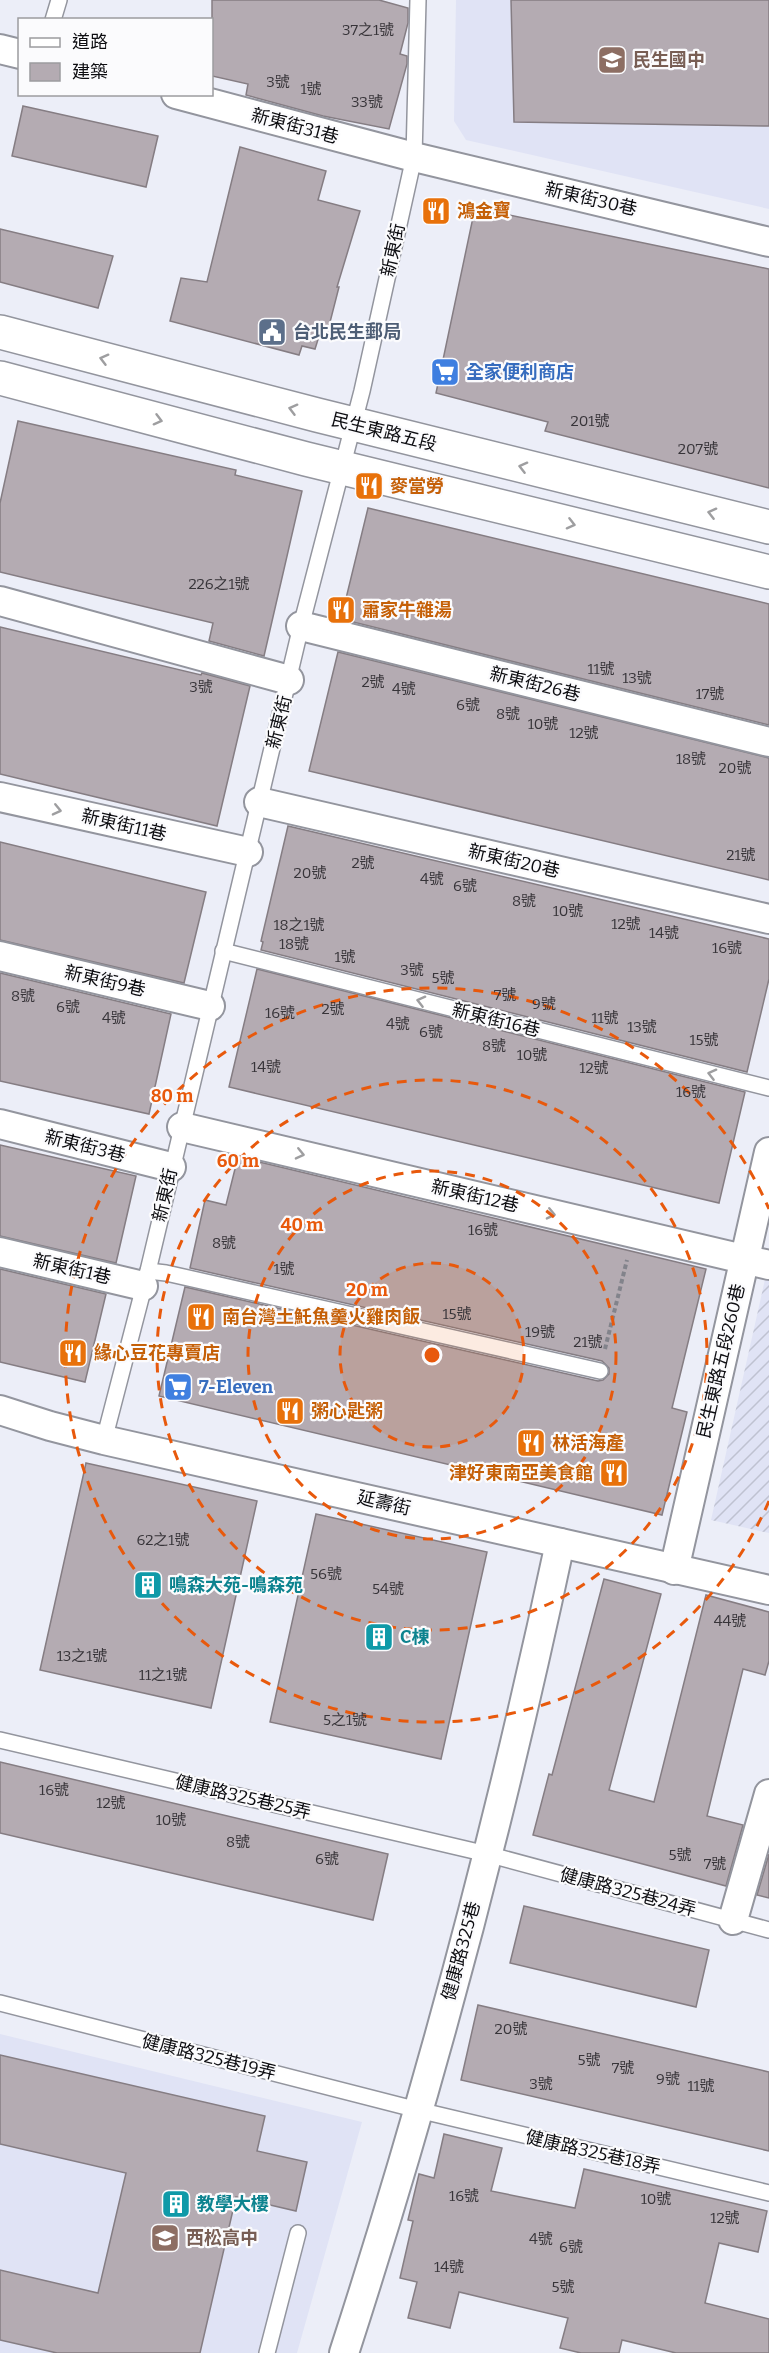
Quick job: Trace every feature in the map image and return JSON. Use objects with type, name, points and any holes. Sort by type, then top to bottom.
[{"type":"street","points":[[0,50],[18,54]]},
{"type":"street","name":"新東街31巷","points":[[184,96],[414,157]]},
{"type":"street","name":"新東街30巷","points":[[414,157],[769,242]]},
{"type":"street","name":"民生東路五段","points":[[0,332],[353,424],[769,527]]},
{"type":"street","points":[[0,378],[306,459],[769,572]]},
{"type":"street","points":[[0,601],[289,680]]},
{"type":"street","name":"新東街26巷","points":[[301,626],[769,742]]},
{"type":"street","name":"新東街11巷","points":[[0,797],[248,852]]},
{"type":"street","name":"新東街20巷","points":[[259,802],[769,920]]},
{"type":"street","name":"新東街9巷","points":[[0,956],[210,1006]]},
{"type":"street","name":"新東街3巷","points":[[0,1124],[171,1167]]},
{"type":"street","name":"新東街12巷","points":[[182,1126],[757,1262]]},
{"type":"street","name":"民生東路五段260巷","points":[[674,1570],[757,1262],[769,1152]]},
{"type":"street","name":"新東街1巷","points":[[0,1252],[146,1278]]},
{"type":"street","name":"延壽街","points":[[0,1410],[104,1440],[769,1590]]},
{"type":"street","name":"健康路325巷","points":[[344,2353],[418,2110],[487,1854],[560,1543]]},
{"type":"street","points":[[733,1920],[769,1794]]},
{"type":"lane","points":[[54,18],[59,0]]},
{"type":"lane","name":"新東街","points":[[104,1440],[146,1278],[301,626],[353,424],[414,157],[418,0]]},
{"type":"lane","name":"新東街16巷","points":[[223,951],[769,1088]]},
{"type":"lane","points":[[146,1278],[166,1273],[600,1371]]},
{"type":"lane","name":"健康路325巷25弄","points":[[0,1740],[487,1854]]},
{"type":"lane","name":"健康路325巷24弄","points":[[487,1854],[769,1930]]},
{"type":"lane","name":"健康路325巷19弄","points":[[0,2003],[418,2110]]},
{"type":"lane","name":"健康路325巷18弄","points":[[418,2110],[769,2193]]},
{"type":"lane","points":[[267,2353],[298,2233]]},
{"type":"path","points":[[600,1371],[633,1233]]},
{"type":"shaded area","name":"民生國中","points":[[456,0],[769,0],[769,209],[466,140],[454,121]]},
{"type":"shaded area","points":[[766,1275],[769,1276],[769,1533],[711,1520]]},
{"type":"shaded area","name":"西松高中","points":[[0,2034],[362,2122],[297,2353],[0,2353]]},
{"type":"building","points":[[212,0],[379,0],[408,8],[408,23],[400,54],[407,56],[407,64],[389,129],[323,116],[246,95],[248,84],[213,76]]},
{"type":"building","name":"民生國中","points":[[511,0],[769,0],[769,126],[514,122]]},
{"type":"building","points":[[23,106],[158,136],[146,187],[12,156]]},
{"type":"building","points":[[240,147],[326,171],[318,200],[360,211],[337,287],[339,287],[327,334],[320,333],[315,349],[302,346],[299,355],[170,321],[181,278],[207,282]]},
{"type":"building","points":[[475,208],[769,269],[769,488],[545,431],[548,422],[436,393]]},
{"type":"building","points":[[0,229],[113,256],[98,308],[0,282]]},
{"type":"building","points":[[18,421],[236,470],[235,475],[302,491],[264,656],[209,641],[213,623],[0,572],[0,503]]},
{"type":"building","points":[[368,508],[769,604],[769,725],[341,619]]},
{"type":"building","points":[[0,627],[250,686],[217,826],[0,774]]},
{"type":"building","points":[[338,652],[769,758],[769,880],[309,771]]},
{"type":"building","points":[[288,826],[769,939],[769,979],[747,1072],[261,950],[263,942],[261,941]]},
{"type":"building","points":[[0,842],[206,892],[184,983],[0,940]]},
{"type":"building","points":[[257,969],[745,1092],[719,1203],[229,1087]]},
{"type":"building","points":[[0,973],[171,1014],[149,1114],[0,1081]]},
{"type":"building","points":[[0,1145],[136,1176],[116,1263],[0,1236]]},
{"type":"building","points":[[238,1157],[706,1269],[672,1408],[687,1412],[662,1515],[159,1396],[185,1287],[598,1381],[603,1380],[609,1374],[609,1368],[602,1361],[190,1268],[205,1200],[226,1205]]},
{"type":"building","points":[[0,1269],[106,1294],[85,1382],[0,1362]]},
{"type":"building","name":"鳴森大苑-鳴森苑","points":[[86,1463],[257,1501],[211,1708],[40,1670]]},
{"type":"building","name":"C棟","points":[[316,1514],[487,1552],[441,1759],[270,1722]]},
{"type":"building","points":[[604,1579],[661,1594],[609,1790],[654,1802],[706,1595],[769,1612],[769,1661],[765,1675],[743,1669],[707,1816],[743,1825],[726,1886],[533,1835],[549,1774],[552,1775]]},
{"type":"building","points":[[0,1762],[388,1854],[373,1920],[0,1833]]},
{"type":"building","points":[[769,1854],[769,1898],[757,1895]]},
{"type":"building","points":[[524,1906],[709,1950],[696,2007],[510,1963]]},
{"type":"building","points":[[478,2005],[769,2072],[769,2151],[461,2080]]},
{"type":"building","name":"教學大樓","points":[[0,2055],[265,2116],[257,2151],[307,2162],[296,2211],[236,2197],[200,2353],[57,2353],[0,2340],[0,2270],[98,2293],[126,2173],[0,2144]]},
{"type":"building","points":[[444,2134],[502,2148],[491,2191],[575,2208],[584,2169],[767,2211],[758,2252],[719,2243],[705,2303],[769,2319],[769,2353],[676,2353],[622,2340],[619,2353],[581,2353],[560,2348],[568,2318],[459,2292],[450,2328],[408,2318],[417,2282],[400,2278],[413,2221],[408,2220],[419,2174],[434,2178]]},
{"type":"place","name":"民生國中","points":[[612,60]]},
{"type":"place","name":"鴻金寶","points":[[436,211]]},
{"type":"place","name":"台北民生郵局","points":[[272,332]]},
{"type":"place","name":"全家便利商店","points":[[445,372]]},
{"type":"place","name":"麥當勞","points":[[369,486]]},
{"type":"place","name":"蕭家牛雜湯","points":[[341,610]]},
{"type":"place","name":"南台灣土魠魚羹火雞肉飯","points":[[201,1317]]},
{"type":"place","name":"緣心豆花專賣店","points":[[73,1353]]},
{"type":"place","name":"7-Eleven","points":[[178,1387]]},
{"type":"place","name":"粥心匙粥","points":[[290,1411]]},
{"type":"place","name":"林活海產","points":[[531,1443]]},
{"type":"place","name":"津好東南亞美食館","points":[[614,1473]]},
{"type":"place","name":"鳴森大苑-鳴森苑","points":[[148,1585]]},
{"type":"place","name":"C棟","points":[[379,1637]]},
{"type":"place","name":"教學大樓","points":[[176,2204]]},
{"type":"place","name":"西松高中","points":[[165,2238]]}]
